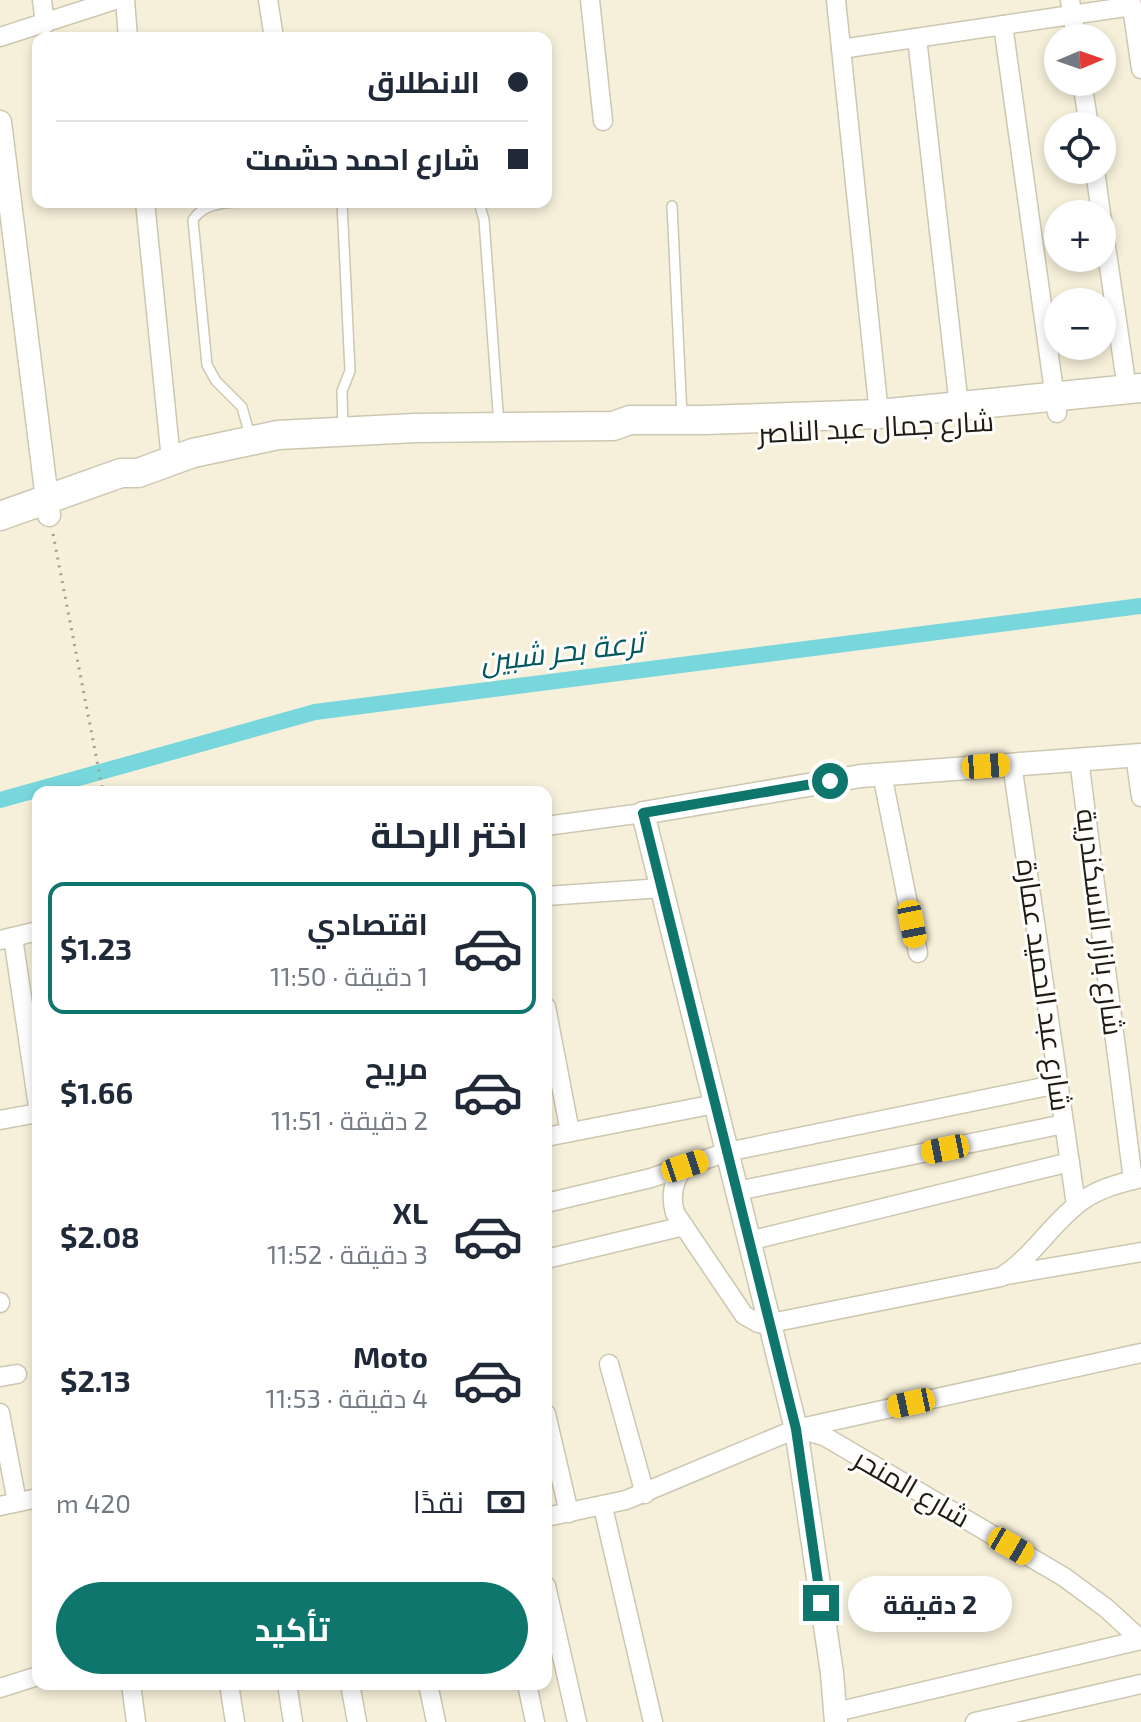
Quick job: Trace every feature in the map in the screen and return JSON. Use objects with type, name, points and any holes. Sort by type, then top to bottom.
[{"type":"main road","name":"شارع جمال عبد الناصر","points":[[613,426],[636,434],[783,434],[966,423],[1136,393]]},
{"type":"main road","name":"شارع جمال عبد الناصر","points":[[0,532],[121,473],[138,473],[171,460],[251,439],[344,432],[613,426],[630,420],[879,414],[959,406],[1056,405]]},
{"type":"main road","name":"شارع جمال عبد الناصر","points":[[0,516],[48,507]]},
{"type":"street","points":[[42,0],[45,24]]},
{"type":"street","points":[[0,37],[115,0]]},
{"type":"street","points":[[125,0],[128,32]]},
{"type":"street","points":[[268,0],[273,32]]},
{"type":"street","points":[[590,0],[603,121]]},
{"type":"street","points":[[836,0],[879,414]]},
{"type":"street","points":[[841,49],[1003,25],[1071,8],[1132,3],[1141,69]]},
{"type":"street","points":[[1003,25],[1056,405]]},
{"type":"street","points":[[917,38],[959,406]]},
{"type":"street","points":[[0,122],[48,507]]},
{"type":"street","points":[[146,208],[171,460]]},
{"type":"street","points":[[1113,272],[1136,393]]},
{"type":"street","points":[[552,825],[882,774],[1138,755],[1141,797]]},
{"type":"street","name":"شارع بازار الاسكندرية","points":[[1079,759],[1137,1179]]},
{"type":"street","name":"شارع عبد الحميد عمارة","points":[[1012,764],[1076,1205]]},
{"type":"street","points":[[882,774],[918,953]]},
{"type":"street","points":[[643,813],[796,1429],[836,1717],[1141,1640]]},
{"type":"street","points":[[552,896],[662,888]]},
{"type":"street","points":[[32,932],[6,939],[32,1075]]},
{"type":"street","points":[[552,1038],[570,1132]]},
{"type":"street","points":[[552,1202],[615,1188],[727,1152],[1058,1084]]},
{"type":"street","points":[[552,1136],[715,1104]]},
{"type":"street","points":[[0,1120],[32,1114]]},
{"type":"street","points":[[737,1191],[1064,1124]]},
{"type":"street","points":[[749,1241],[1070,1162]]},
{"type":"street","points":[[685,1166],[676,1178],[672,1195],[675,1213],[744,1315],[758,1323],[770,1324],[1141,1252]]},
{"type":"street","points":[[1001,1277],[1021,1262],[1076,1205],[1106,1188],[1137,1179]]},
{"type":"street","points":[[552,1258],[684,1226]]},
{"type":"street","points":[[552,1516],[603,1507],[645,1494],[796,1429],[1141,1353]]},
{"type":"street","points":[[609,1364],[645,1494]]},
{"type":"street","points":[[0,1413],[8,1504],[32,1499]]},
{"type":"street","name":"شارع المنحر","points":[[796,1429],[824,1436],[1064,1577],[1106,1608],[1141,1640]]},
{"type":"street","points":[[552,1440],[569,1513]]},
{"type":"street","points":[[603,1507],[653,1722]]},
{"type":"street","points":[[552,1612],[577,1722]]},
{"type":"street","points":[[0,1688],[32,1678]]},
{"type":"street","points":[[975,1722],[1141,1684]]},
{"type":"street","points":[[132,1690],[136,1722]]},
{"type":"street","points":[[230,1690],[235,1722]]},
{"type":"street","points":[[288,1690],[293,1722]]},
{"type":"street","points":[[351,1690],[357,1722]]},
{"type":"street","points":[[429,1690],[436,1722]]},
{"type":"street","points":[[528,1690],[535,1722]]},
{"type":"lane","points":[[672,206],[682,420]]},
{"type":"lane","points":[[206,208],[198,212],[193,220],[207,365],[216,381],[242,407],[251,439]]},
{"type":"lane","points":[[342,208],[350,371],[342,391],[344,432]]},
{"type":"lane","points":[[481,208],[499,427]]},
{"type":"path","points":[[48,507],[102,786]]},
{"type":"waterway","name":"ترعة بحر شبين","points":[[50,786],[315,712],[1141,606]]},
{"type":"waterway","name":"ترعة بحر شبين","points":[[0,800],[32,791]]},
{"type":"route","points":[[821,1603],[796,1429],[643,813],[830,781]]}]
